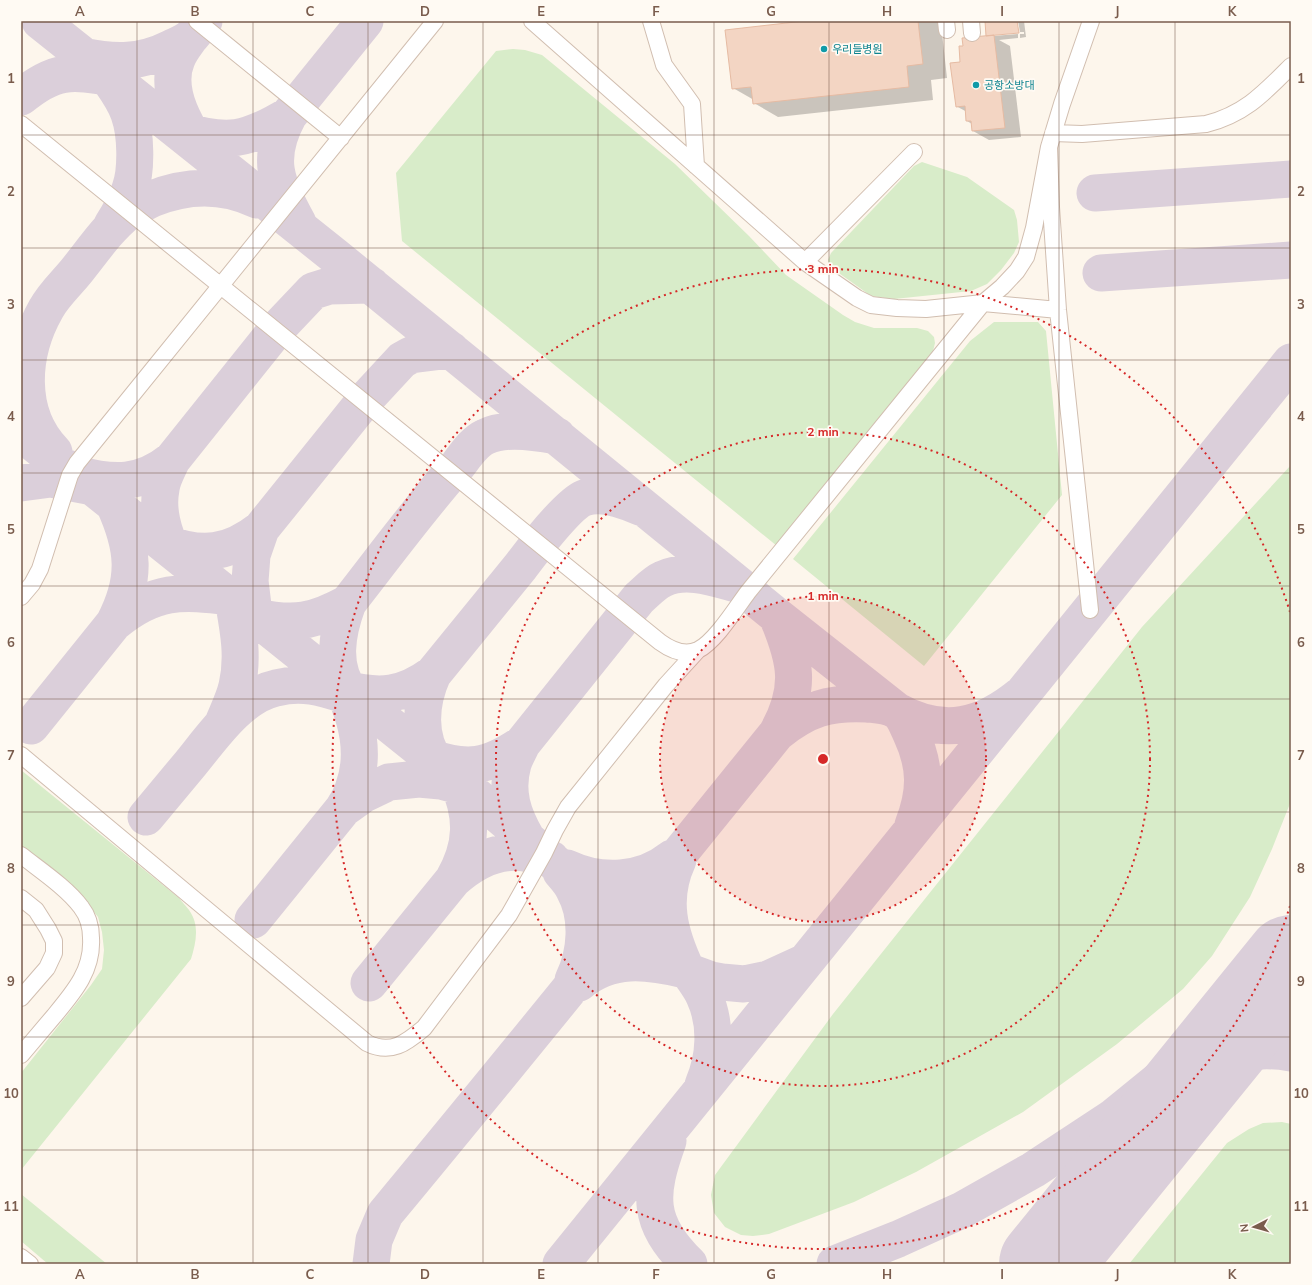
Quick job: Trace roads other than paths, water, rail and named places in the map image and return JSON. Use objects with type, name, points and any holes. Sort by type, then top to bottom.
[{"type":"street","points":[[197,21],[341,138]]},
{"type":"street","points":[[21,598],[32,584],[40,569],[70,475],[77,463],[436,21]]},
{"type":"street","points":[[532,21],[805,262],[857,298],[871,305],[897,308],[926,309],[983,303],[1058,310]]},
{"type":"street","points":[[651,21],[664,65],[692,104],[696,166]]},
{"type":"street","points":[[21,755],[367,1043],[380,1048],[389,1048],[400,1045],[410,1039],[424,1028],[509,915],[568,807],[666,685],[698,650],[715,635],[748,592],[983,303],[1002,287],[1017,271],[1026,257],[1034,228],[1051,140],[1090,21]]},
{"type":"street","points":[[1051,140],[1082,134],[1206,124],[1223,120],[1241,111],[1291,66]]},
{"type":"street","points":[[21,124],[660,642],[676,651],[690,652],[698,650]]},
{"type":"street","points":[[1051,140],[1051,207],[1058,310],[1090,610]]},
{"type":"street","points":[[805,262],[914,152]]},
{"type":"street","points":[[21,855],[67,892],[81,907],[88,919],[92,947],[89,962],[74,992],[21,1055]]},
{"type":"street","points":[[21,898],[36,910],[54,941],[54,953],[47,968],[21,998]]},
{"type":"street","points":[[21,1256],[30,1264]]},
{"type":"place","name":"우리들병원","points":[[824,49]]},
{"type":"place","name":"공항소방대","points":[[976,85]]}]
